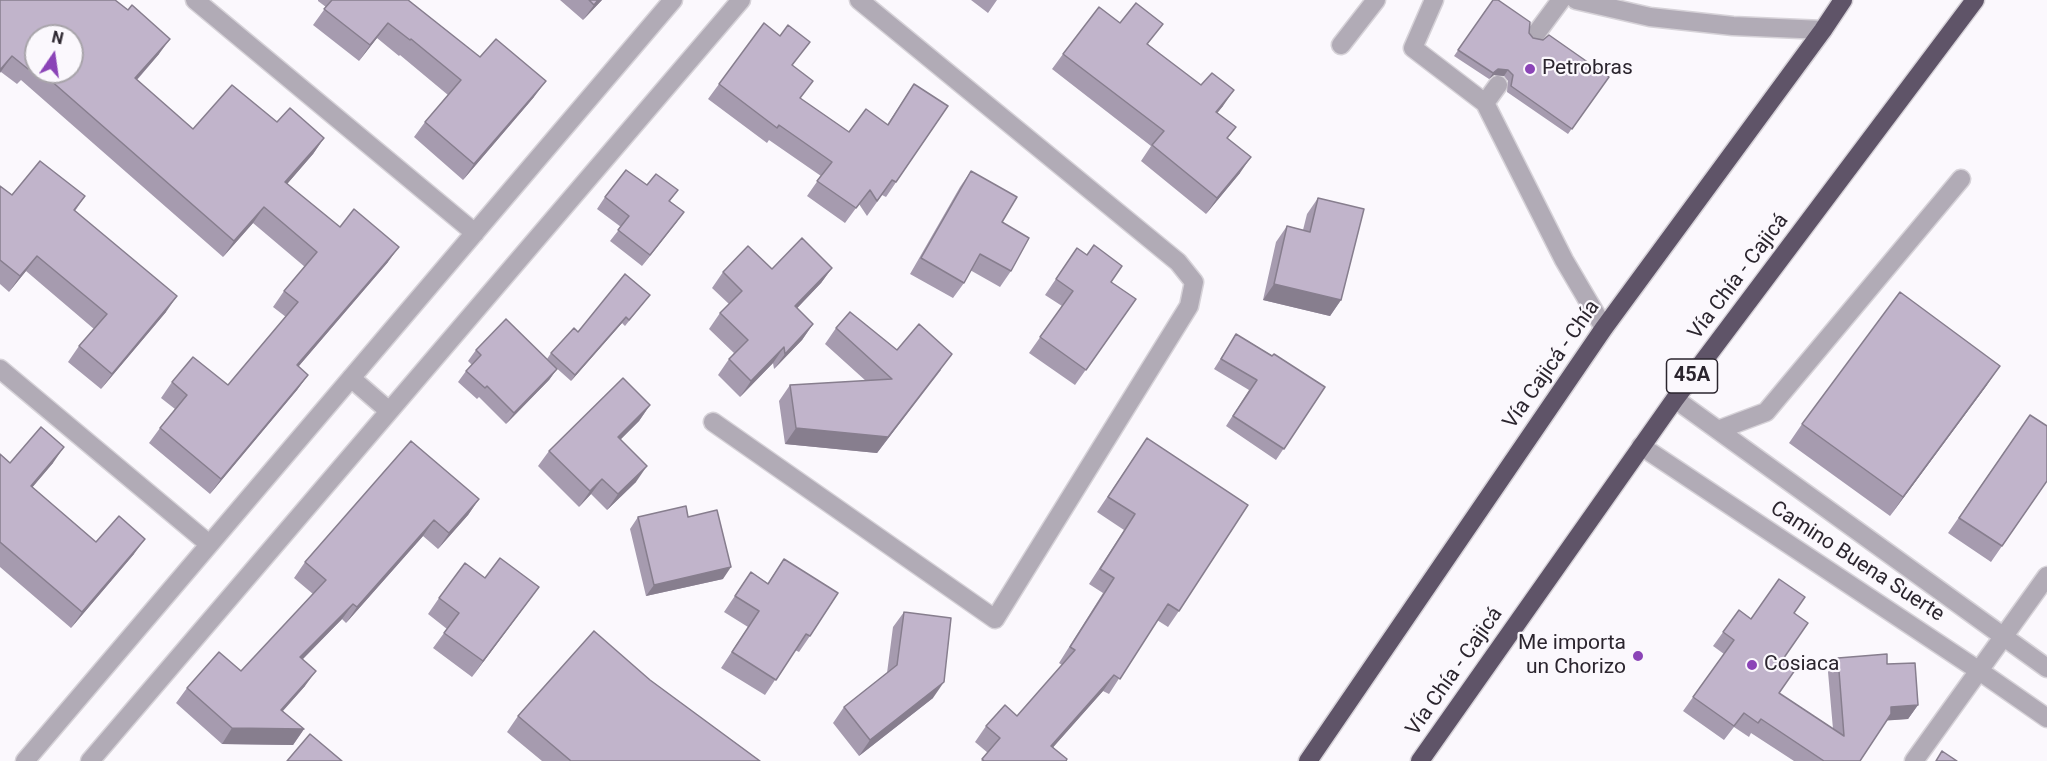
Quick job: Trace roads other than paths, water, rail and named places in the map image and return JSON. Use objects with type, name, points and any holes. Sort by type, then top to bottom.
[{"type":"highway","name":"Vía Cajicá - Chía","points":[[1308,761],[1604,328],[1843,0]]},
{"type":"highway","name":"Vía Chía - Cajicá","points":[[1420,761],[1675,399],[1975,0]]},
{"type":"street","points":[[195,0],[474,233]]},
{"type":"street","points":[[25,761],[673,0]]},
{"type":"street","points":[[90,761],[741,0]]},
{"type":"street","points":[[712,422],[995,619],[1189,306],[1194,282],[1178,262],[859,0]]},
{"type":"street","points":[[1341,45],[1377,0]]},
{"type":"street","points":[[1434,0],[1413,48],[1485,103],[1564,260],[1604,328]]},
{"type":"street","points":[[1535,34],[1561,0]]},
{"type":"street","points":[[1576,0],[1650,16],[1733,26],[1823,30]]},
{"type":"street","points":[[1485,103],[1498,85]]},
{"type":"street","points":[[1718,430],[1766,412],[1961,178]]},
{"type":"street","points":[[0,369],[209,544]]},
{"type":"street","points":[[351,378],[389,411]]},
{"type":"street","name":"Camino Buena Suerte","points":[[1675,399],[2047,668]]},
{"type":"street","name":"Camino Buena Suerte","points":[[1641,446],[2047,718]]},
{"type":"street","points":[[1914,761],[2047,576]]},
{"type":"place","name":"Petrobras","points":[[1530,69]]},
{"type":"place","name":"Me importa un Chorizo","points":[[1638,656]]},
{"type":"place","name":"Cosiaca","points":[[1752,665]]}]
